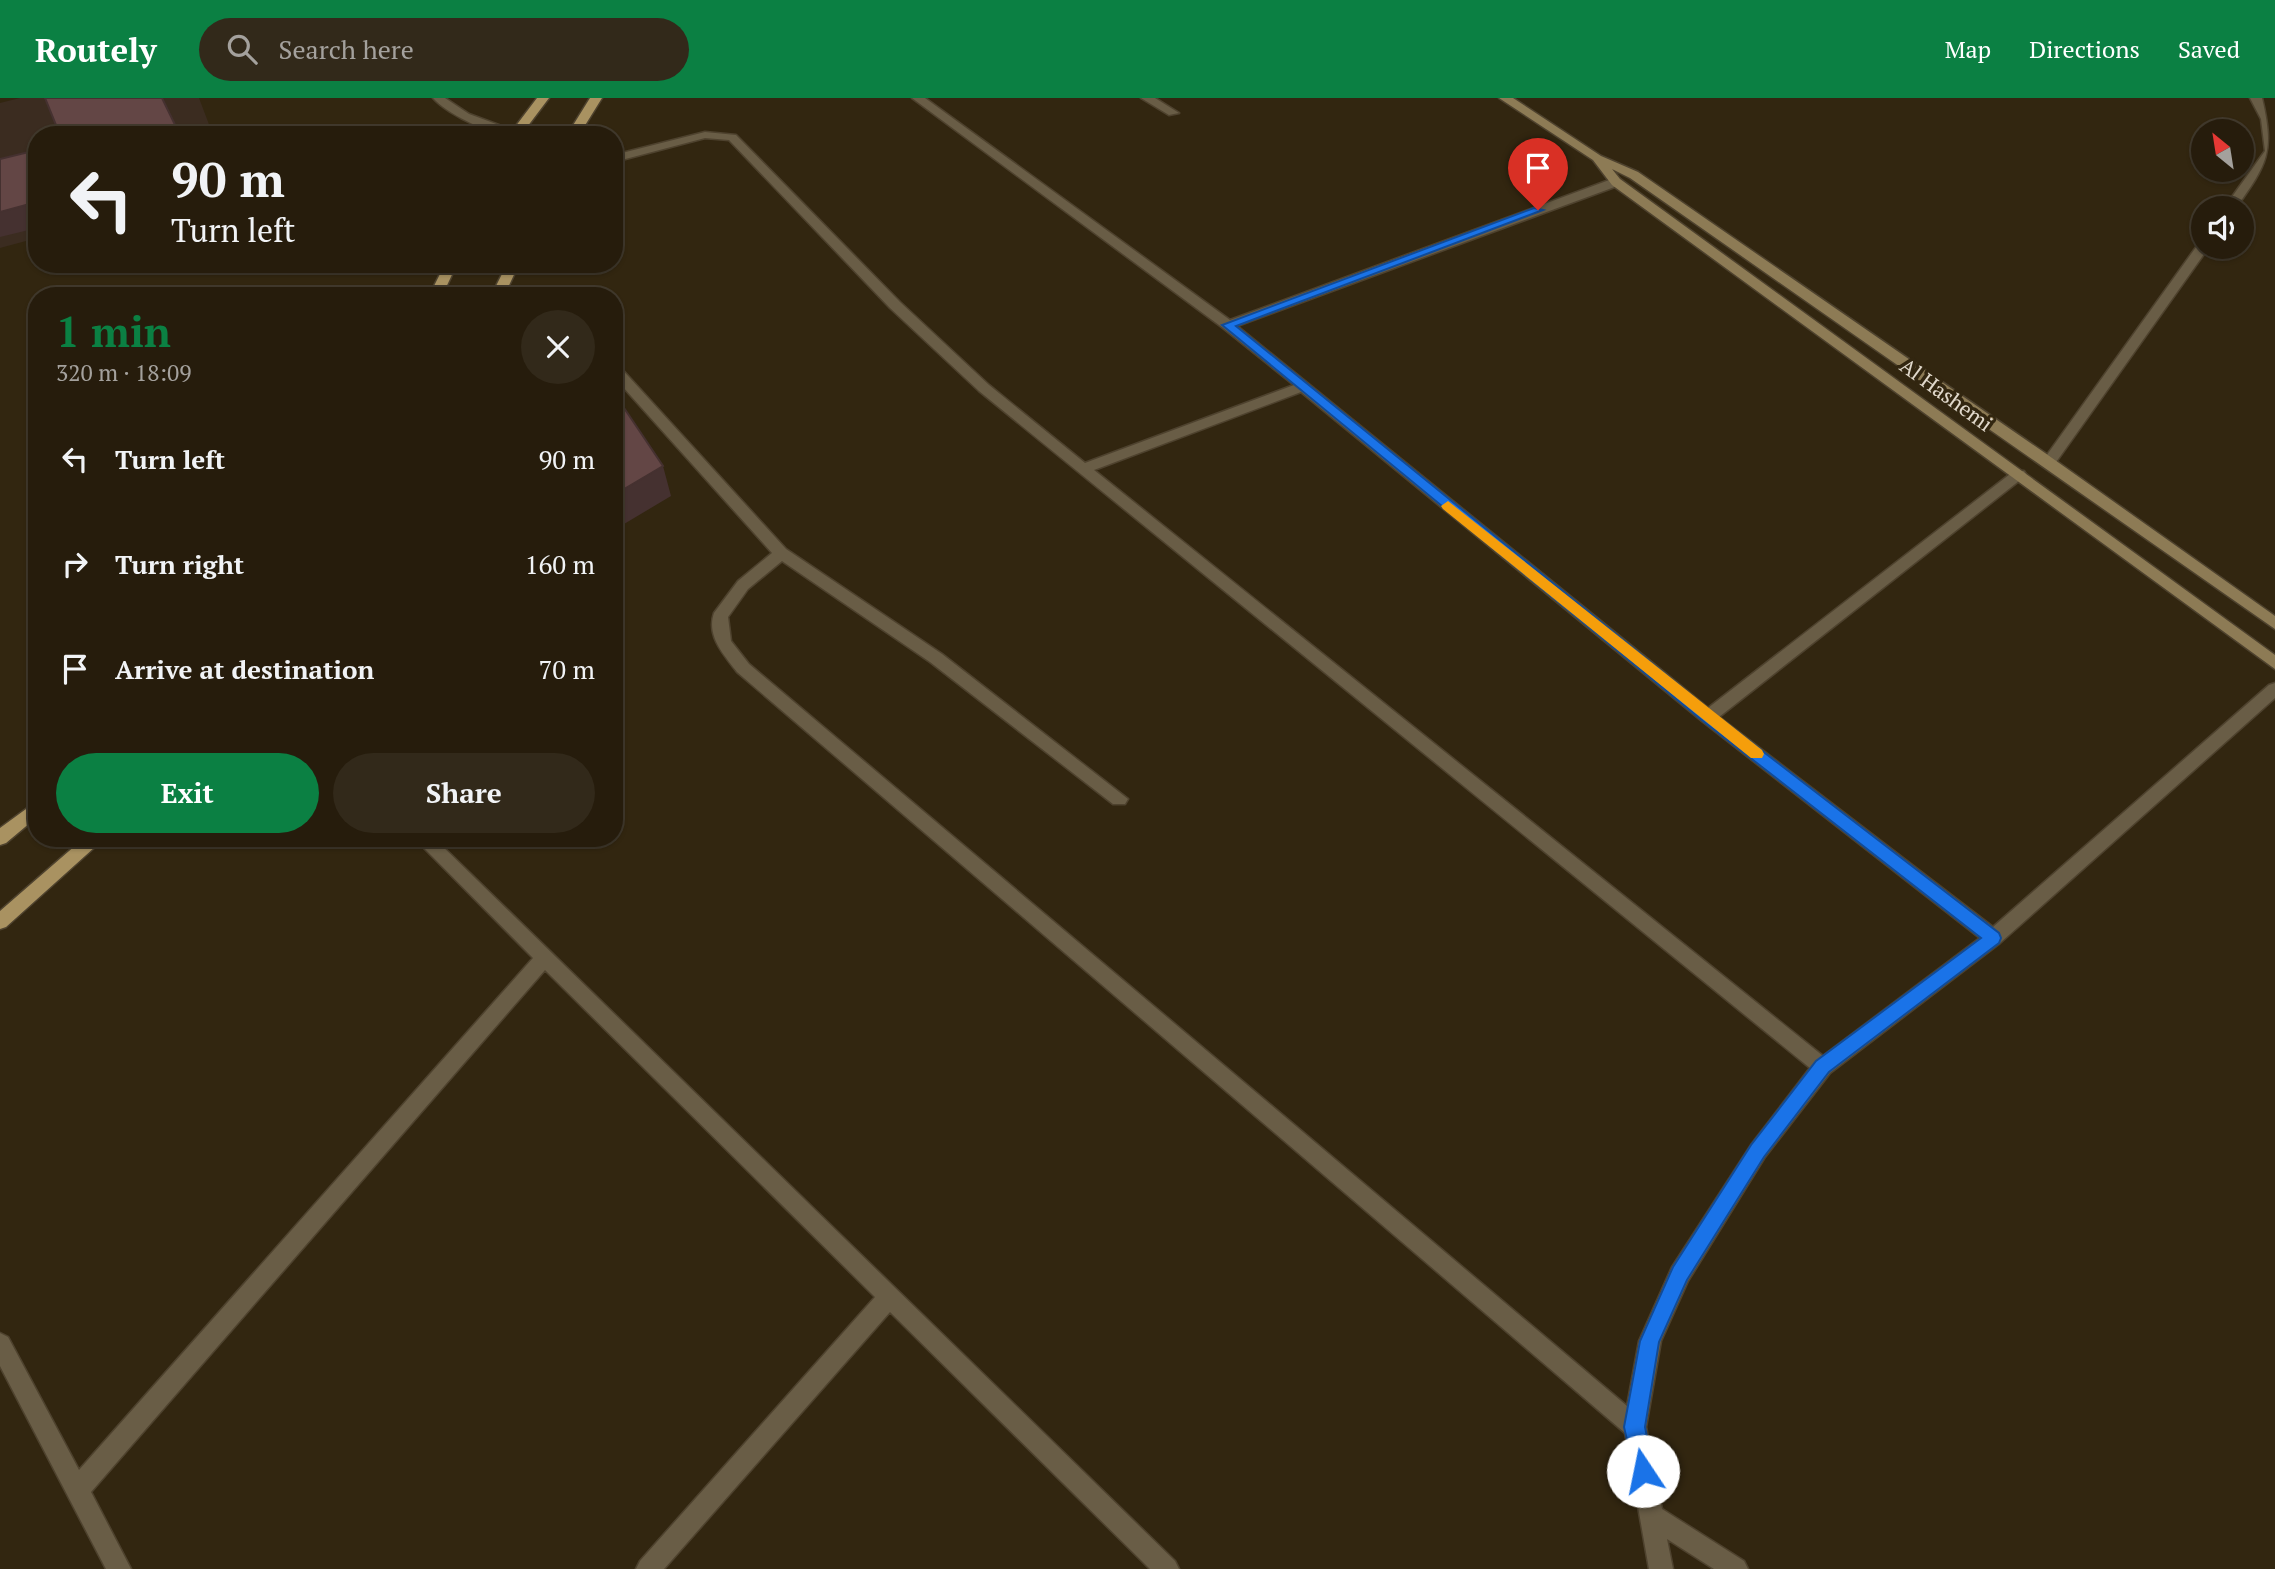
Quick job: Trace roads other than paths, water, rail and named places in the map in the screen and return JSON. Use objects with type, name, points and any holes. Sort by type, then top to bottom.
[{"type":"main road","points":[[521,126],[543,98]]},
{"type":"main road","points":[[579,126],[596,98]]},
{"type":"main road","points":[[0,838],[28,815]]},
{"type":"main road","points":[[0,922],[86,847]]},
{"type":"street","points":[[439,98],[449,108],[493,126]]},
{"type":"street","points":[[918,98],[1228,325],[1708,717],[1993,938]]},
{"type":"street","points":[[1147,98],[1173,113]]},
{"type":"street","name":"Al Hashemi","points":[[1505,98],[1597,158],[1634,175],[2049,462],[2275,624]]},
{"type":"street","points":[[2239,196],[2271,151],[2267,119],[2256,98]]},
{"type":"street","points":[[623,157],[705,135],[733,138],[895,305],[984,388],[1822,1067]]},
{"type":"street","name":"Al Hashemi","points":[[1597,158],[1616,181],[2275,663]]},
{"type":"street","points":[[1228,325],[1616,181]]},
{"type":"street","points":[[2049,462],[2194,259]]},
{"type":"street","points":[[623,379],[781,553],[936,658],[1119,799]]},
{"type":"street","points":[[1082,469],[1302,387]]},
{"type":"street","points":[[1708,717],[2019,474]]},
{"type":"street","points":[[781,553],[743,585],[720,617],[723,642],[743,668],[1635,1427]]},
{"type":"street","points":[[1661,1569],[1635,1427],[1650,1341],[1680,1273],[1758,1151],[1822,1067],[1993,938],[2275,690]]},
{"type":"street","points":[[432,847],[1167,1569]]},
{"type":"street","points":[[76,1491],[544,958]]},
{"type":"street","points":[[648,1569],[889,1297]]},
{"type":"street","points":[[0,1344],[118,1569]]},
{"type":"street","points":[[1652,1516],[1736,1569]]}]
